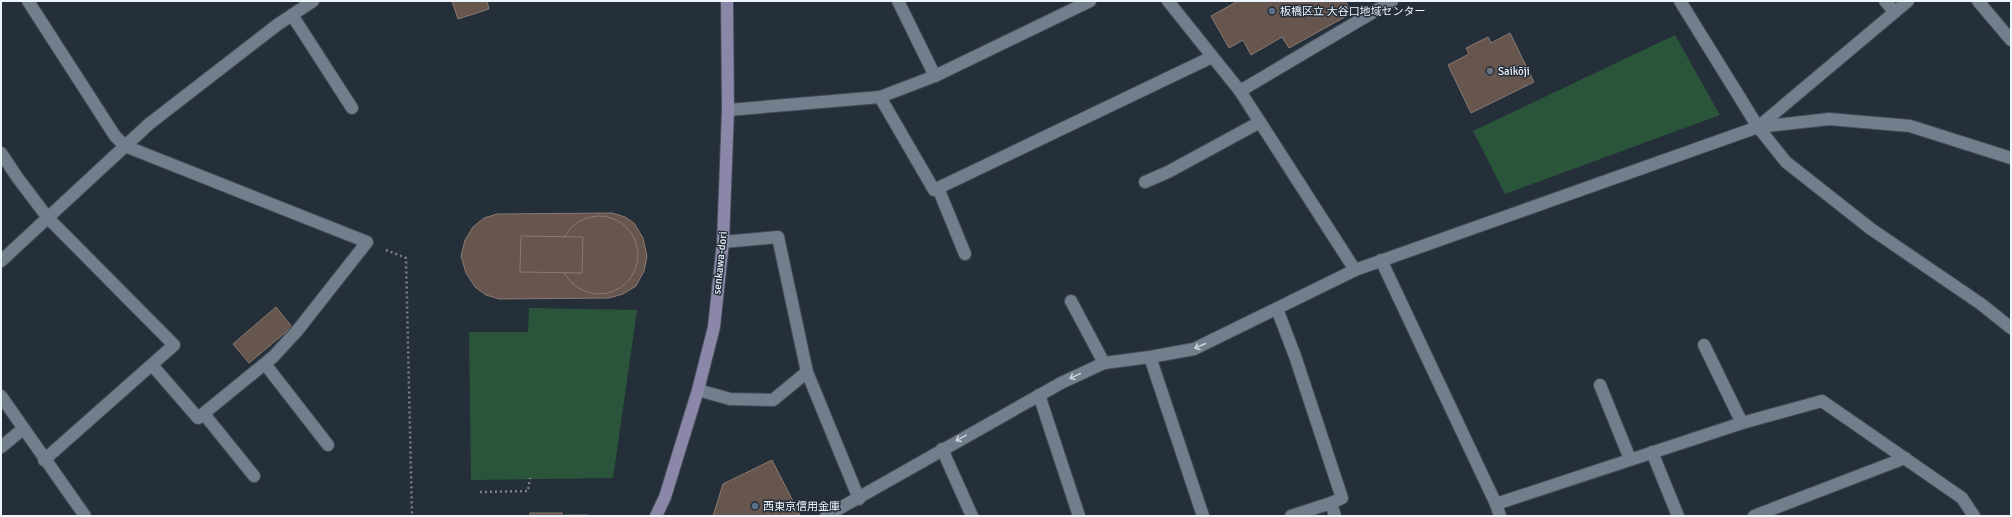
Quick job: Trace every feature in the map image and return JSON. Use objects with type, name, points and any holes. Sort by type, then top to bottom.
[{"type":"main road","name":"senkawa-dori","points":[[656,516],[665,497],[698,390],[714,327],[723,242],[728,110],[727,1]]},
{"type":"street","points":[[28,1],[115,136],[125,146],[367,242],[297,331],[265,364],[198,418],[152,365]]},
{"type":"street","points":[[1,261],[149,124],[292,15],[313,1]]},
{"type":"street","points":[[898,1],[935,76]]},
{"type":"street","points":[[728,110],[880,97],[935,76],[1090,1]]},
{"type":"street","points":[[1168,1],[1240,91],[1354,270]]},
{"type":"street","points":[[1240,91],[1392,1]]},
{"type":"street","points":[[1680,1],[1758,127],[1786,162],[1858,219],[1981,304],[2011,328]]},
{"type":"street","points":[[1885,1],[1895,12]]},
{"type":"street","points":[[1758,127],[1908,1]]},
{"type":"street","points":[[1978,1],[2011,40]]},
{"type":"street","points":[[292,15],[352,108]]},
{"type":"street","points":[[880,97],[934,190],[1212,57]]},
{"type":"street","points":[[826,516],[859,499],[942,449],[1039,395],[1104,363],[1150,357],[1194,348],[1235,330],[1354,270],[1758,127],[1829,119],[1910,126],[2011,158]]},
{"type":"street","points":[[1145,182],[1168,172],[1260,122]]},
{"type":"street","points":[[1,153],[48,218],[174,345],[44,460]]},
{"type":"street","points":[[938,188],[965,254]]},
{"type":"street","points":[[723,242],[778,237],[807,372],[859,499]]},
{"type":"street","points":[[1381,260],[1496,504],[1500,516]]},
{"type":"street","points":[[1071,301],[1104,363]]},
{"type":"street","points":[[1277,309],[1295,356],[1342,498],[1291,516]]},
{"type":"street","points":[[1704,345],[1742,423]]},
{"type":"street","points":[[1150,357],[1203,516]]},
{"type":"street","points":[[265,364],[328,445]]},
{"type":"street","points":[[698,390],[730,399],[772,400],[807,372]]},
{"type":"street","points":[[1600,385],[1630,459]]},
{"type":"street","points":[[1039,395],[1079,516]]},
{"type":"street","points":[[1,396],[44,460],[85,516]]},
{"type":"street","points":[[1496,504],[1742,423],[1822,401],[1962,498],[1974,516]]},
{"type":"street","points":[[204,414],[254,476]]},
{"type":"street","points":[[1,446],[23,429]]},
{"type":"street","points":[[942,449],[972,516]]},
{"type":"street","points":[[1652,452],[1678,516]]},
{"type":"street","points":[[1754,516],[1905,458]]},
{"type":"street","points":[[1331,503],[1335,516]]},
{"type":"path","points":[[367,242],[406,258],[412,516]]},
{"type":"path","points":[[480,492],[528,491],[530,478]]},
{"type":"green space","points":[[1675,35],[1720,115],[1505,194],[1473,131]]},
{"type":"green space","points":[[529,308],[637,310],[613,478],[471,480],[469,332],[528,332]]},
{"type":"building","points":[[452,1],[487,1],[489,9],[458,19]]},
{"type":"building","points":[[1238,1],[1345,1],[1352,13],[1289,48],[1282,37],[1251,55],[1243,40],[1229,48],[1211,16]]},
{"type":"building","points":[[1510,33],[1534,82],[1471,113],[1448,65],[1469,54],[1466,48],[1488,37],[1491,43]]},
{"type":"building","points":[[612,213],[625,217],[634,223],[643,238],[647,256],[644,271],[636,286],[623,294],[609,298],[499,299],[486,295],[475,287],[466,273],[461,256],[465,240],[473,227],[484,218],[497,214]]},
{"type":"building","points":[[599,216],[614,219],[621,223],[631,233],[635,240],[638,255],[635,270],[631,277],[621,287],[614,291],[599,294],[584,291],[577,287],[567,277],[563,270],[560,255],[563,240],[567,233],[577,223],[584,219]]},
{"type":"building","points":[[521,236],[583,237],[582,273],[520,272]]},
{"type":"building","points":[[276,307],[292,327],[249,363],[233,344]]},
{"type":"building","points":[[772,460],[800,515],[713,516],[723,484]]},
{"type":"building","points":[[530,513],[562,513],[562,516],[530,516]]},
{"type":"building","points":[[588,515],[588,516],[565,516]]},
{"type":"place","name":"板橋区立 大谷口地域センター","points":[[1272,11]]},
{"type":"place","name":"Saikōji","points":[[1490,71]]},
{"type":"place","name":"西東京信用金庫","points":[[755,506]]}]
